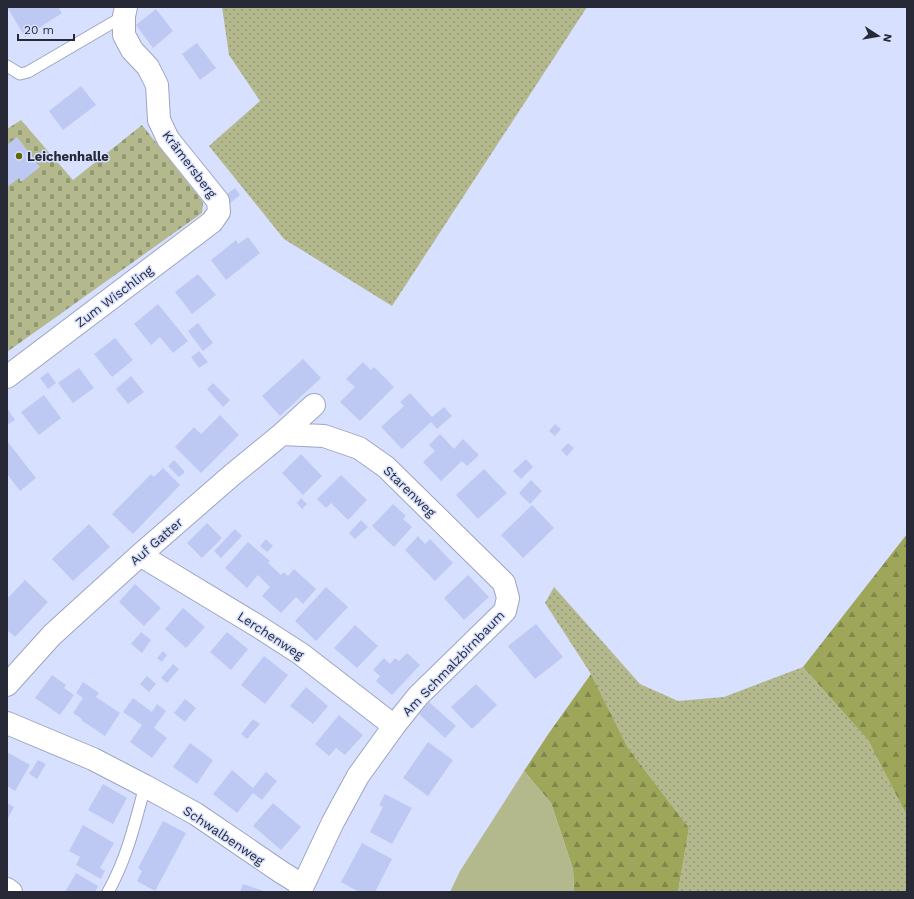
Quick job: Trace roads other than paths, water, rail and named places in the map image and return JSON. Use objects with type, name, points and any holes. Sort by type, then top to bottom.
[{"type":"street","name":"Krämersberg","points":[[125,12],[124,35],[132,50],[148,67],[157,85],[159,120],[168,139],[218,201],[219,212]]},
{"type":"street","name":"Zum Wischling","points":[[7,377],[212,222],[219,212]]},
{"type":"street","name":"Auf Gatter","points":[[7,685],[52,635],[140,555],[314,405]]},
{"type":"street","name":"Starenweg","points":[[282,434],[324,436],[359,448],[386,467],[504,583],[508,598]]},
{"type":"street","name":"Lerchenweg","points":[[140,555],[256,624],[301,654],[394,726]]},
{"type":"street","name":"Am Schmalzbirnbaum","points":[[301,889],[333,822],[358,776],[418,696],[505,611],[508,598]]},
{"type":"street","name":"Schwalbenweg","points":[[7,723],[93,759],[196,814],[280,872],[301,889]]},
{"type":"street","points":[[7,889],[11,892]]},
{"type":"lane","points":[[7,66],[20,74],[28,72],[125,12]]},
{"type":"lane","points":[[108,892],[118,874],[129,844],[145,786]]},
{"type":"place","name":"Leichenhalle","points":[[19,156]]}]
